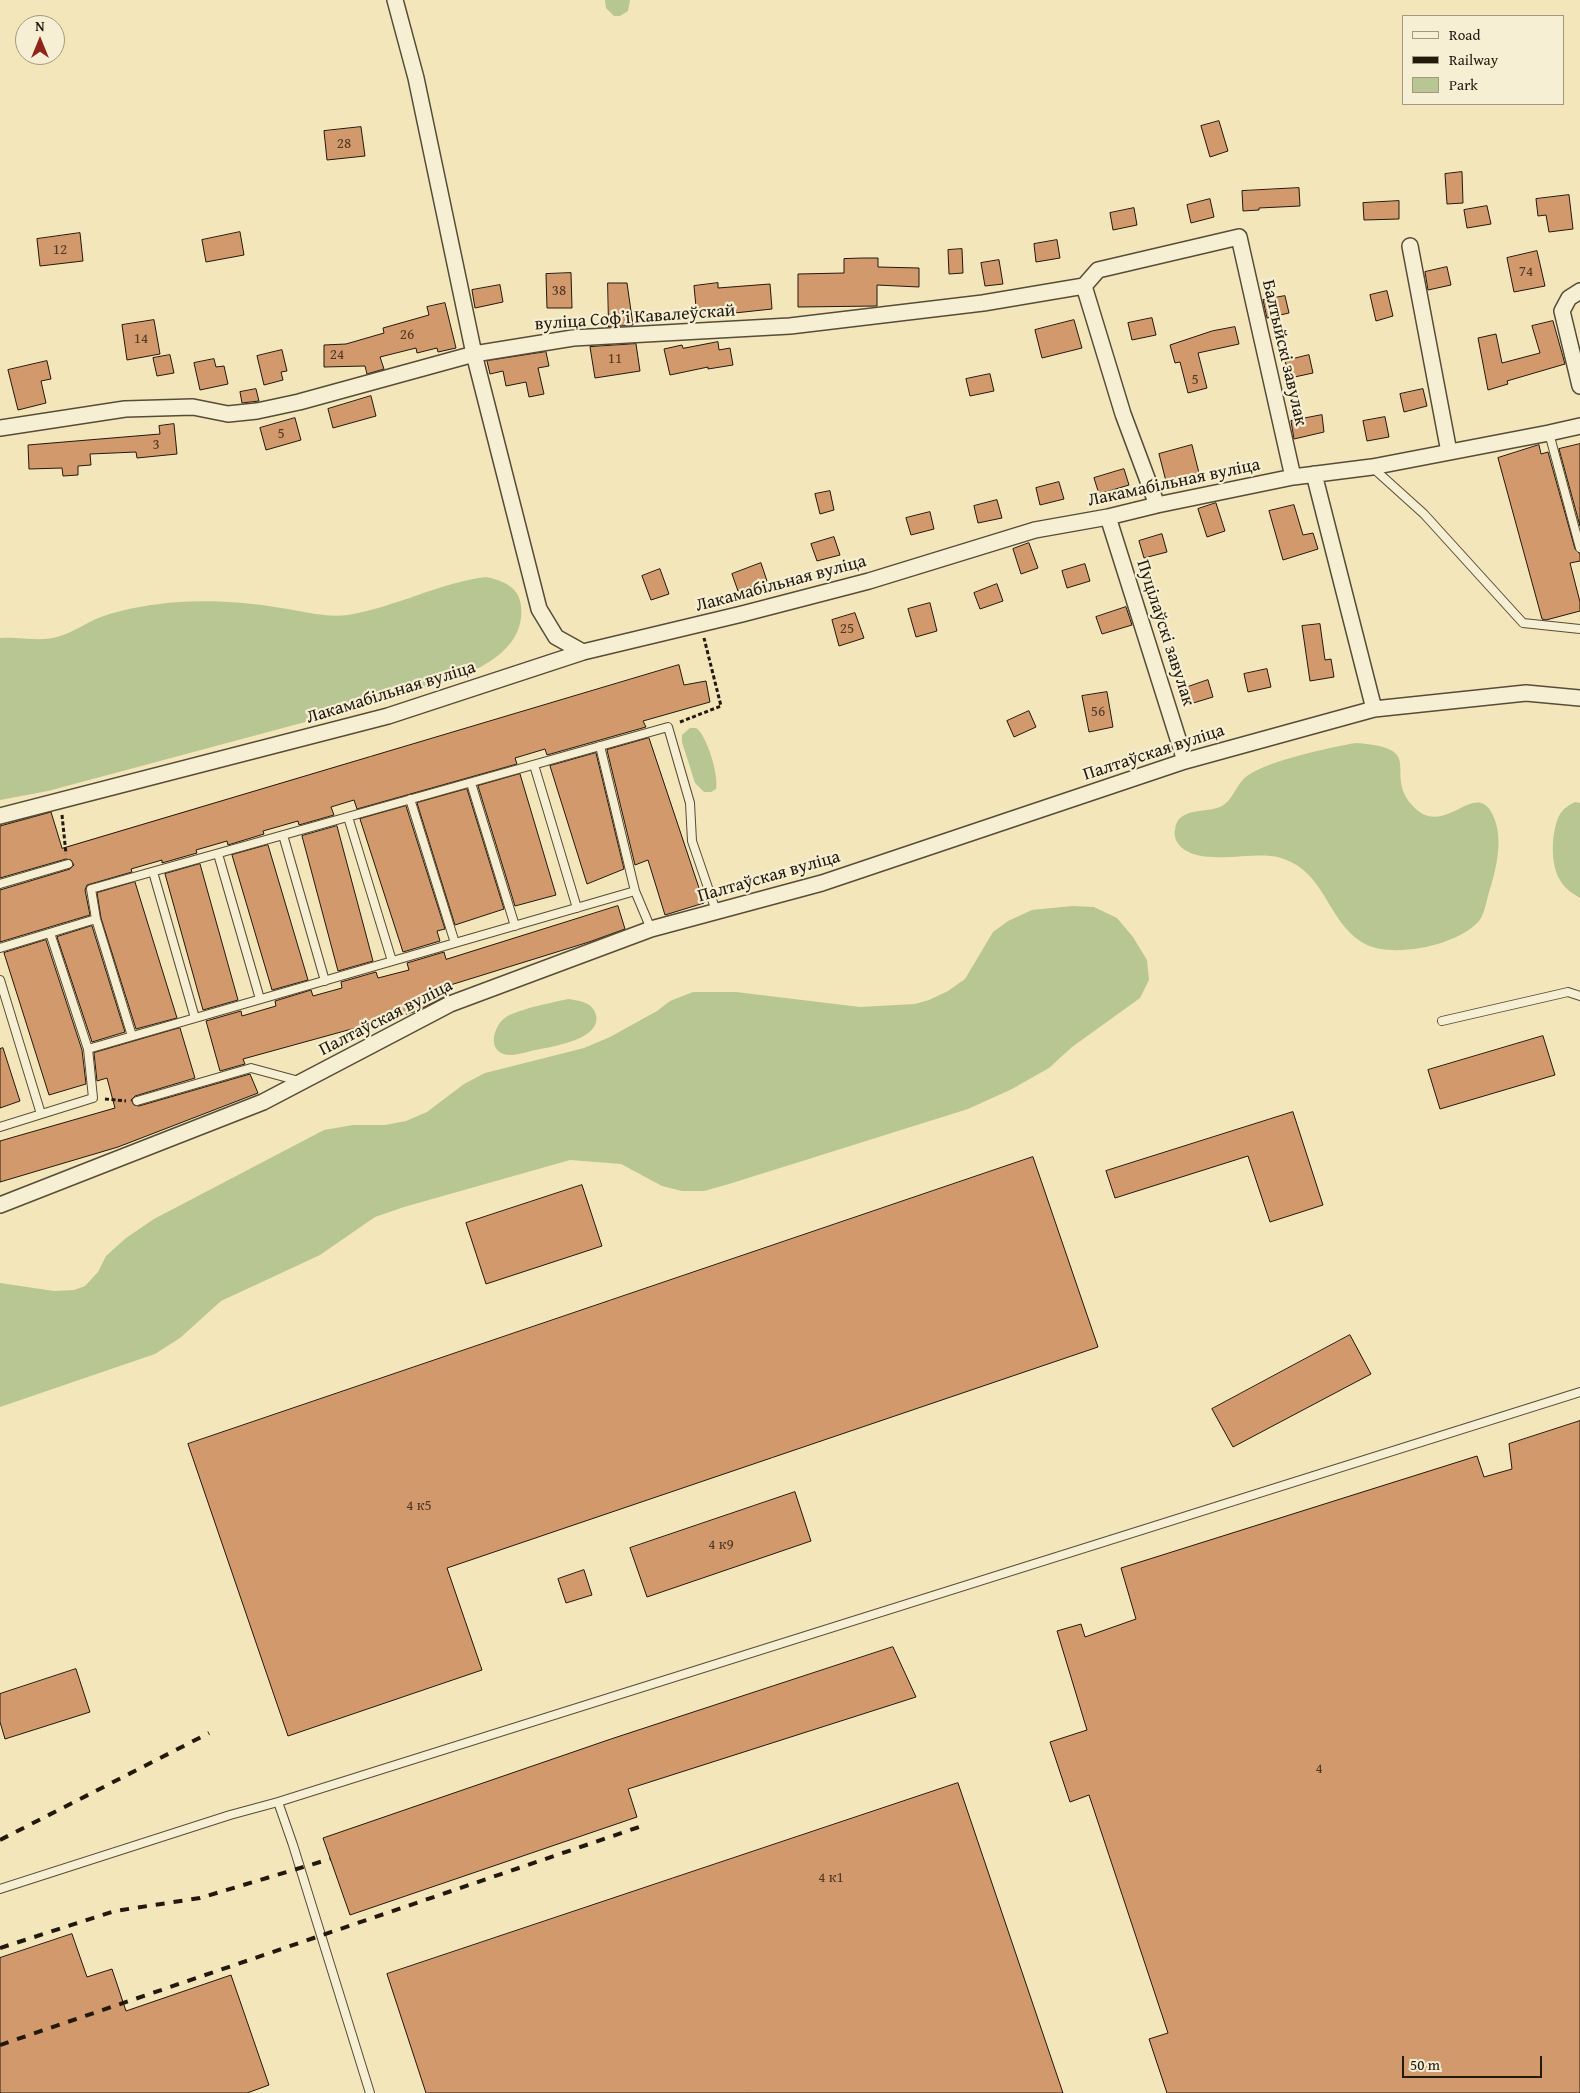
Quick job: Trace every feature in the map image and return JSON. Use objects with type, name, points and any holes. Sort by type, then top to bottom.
[{"type":"street","points":[[395,0],[416,78],[474,354],[539,609],[556,637],[583,652]]},
{"type":"street","name":"Балтыйскі завулак","points":[[1084,286],[1098,270],[1239,237],[1294,477]]},
{"type":"street","points":[[1410,246],[1449,452]]},
{"type":"street","points":[[1084,286],[1123,414],[1157,505]]},
{"type":"street","name":"вуліца Софʼі Кавалеўскай","points":[[0,428],[124,408],[193,407],[228,414],[257,411],[299,402],[474,354],[573,338],[790,326],[983,303],[1084,286]]},
{"type":"street","points":[[1580,290],[1569,298],[1562,311],[1580,386]]},
{"type":"street","name":"Лакамабільная вуліца","points":[[0,816],[388,716],[583,652],[869,581],[1035,530],[1108,517],[1294,477],[1372,467],[1580,426]]},
{"type":"street","points":[[1314,474],[1374,709]]},
{"type":"street","name":"Пуцілаўскі завулак","points":[[1108,517],[1186,761]]},
{"type":"street","name":"Палтаўская вуліца","points":[[0,1206],[263,1102],[450,1004],[651,929],[822,883],[1186,761],[1374,709],[1526,693],[1580,698]]},
{"type":"lane","points":[[1550,433],[1580,548]]},
{"type":"lane","points":[[1372,467],[1424,514],[1523,623],[1580,629]]},
{"type":"lane","points":[[132,1036],[96,919],[91,889],[668,727],[690,802],[692,841],[716,911]]},
{"type":"lane","points":[[600,746],[635,891],[651,929]]},
{"type":"lane","points":[[534,765],[577,908]]},
{"type":"lane","points":[[471,782],[515,926]]},
{"type":"lane","points":[[410,799],[455,943]]},
{"type":"lane","points":[[348,817],[392,961]]},
{"type":"lane","points":[[283,835],[325,981]]},
{"type":"lane","points":[[218,854],[260,999]]},
{"type":"lane","points":[[0,884],[68,864]]},
{"type":"lane","points":[[153,872],[195,1018]]},
{"type":"lane","points":[[88,1049],[635,891]]},
{"type":"lane","points":[[0,948],[96,919]]},
{"type":"lane","points":[[0,1126],[93,1098],[88,1049],[50,932]]},
{"type":"lane","points":[[0,980],[42,1114]]},
{"type":"lane","points":[[1442,1021],[1568,992],[1580,996]]},
{"type":"lane","points":[[136,1101],[251,1068],[301,1082]]},
{"type":"lane","points":[[0,1889],[230,1815],[278,1802],[1580,1392]]},
{"type":"lane","points":[[278,1802],[298,1860],[370,2093]]},
{"type":"path","points":[[668,727],[721,706],[701,624]]},
{"type":"path","points":[[93,1098],[136,1101]]},
{"type":"green space","points":[[605,0],[630,0],[628,11],[620,16],[614,16],[606,8]]},
{"type":"green space","points":[[486,577],[510,586],[517,594],[521,606],[519,626],[511,642],[498,656],[462,676],[406,695],[48,791],[0,800],[0,638],[52,638],[120,611],[159,604],[192,601],[243,603],[322,615],[348,615],[383,607],[451,584]]},
{"type":"green space","points":[[690,728],[696,728],[700,732],[711,756],[716,775],[716,789],[711,792],[704,792],[695,783],[682,742],[682,735]]},
{"type":"green space","points":[[1356,743],[1391,750],[1398,756],[1404,793],[1412,805],[1423,814],[1434,817],[1445,815],[1474,803],[1483,803],[1490,810],[1498,830],[1499,841],[1494,875],[1481,918],[1457,937],[1442,943],[1410,949],[1379,949],[1367,945],[1345,927],[1313,880],[1291,862],[1272,856],[1207,857],[1184,850],[1176,841],[1175,831],[1177,822],[1181,817],[1222,806],[1229,800],[1243,779],[1256,770],[1300,755]]},
{"type":"green space","points":[[1575,802],[1580,803],[1580,898],[1569,891],[1562,883],[1553,857],[1553,838],[1557,821],[1563,810]]},
{"type":"green space","points":[[1072,906],[1094,907],[1117,918],[1133,937],[1147,960],[1149,980],[1140,998],[1072,1047],[1049,1068],[1012,1089],[968,1109],[704,1191],[682,1191],[662,1186],[621,1164],[570,1160],[404,1207],[375,1217],[320,1255],[221,1301],[180,1338],[155,1354],[0,1407],[0,1283],[54,1291],[74,1290],[85,1286],[98,1272],[106,1256],[126,1238],[154,1219],[324,1130],[353,1125],[385,1125],[406,1121],[427,1112],[464,1084],[485,1073],[584,1048],[610,1037],[657,1011],[670,1001],[693,992],[736,992],[860,1007],[915,1004],[929,1000],[948,991],[965,979],[993,932],[1008,921],[1032,910]]},
{"type":"green space","points":[[569,999],[588,1004],[595,1012],[596,1022],[592,1029],[584,1036],[562,1044],[517,1054],[508,1055],[501,1053],[497,1049],[494,1044],[495,1032],[501,1021],[506,1017],[528,1009]]},
{"type":"building","points":[[1219,121],[1228,151],[1210,157],[1201,126]]},
{"type":"building","points":[[361,127],[365,156],[327,160],[324,131]]},
{"type":"building","points":[[1462,172],[1463,203],[1447,204],[1445,174]]},
{"type":"building","points":[[1299,188],[1300,206],[1259,208],[1259,210],[1243,211],[1242,191]]},
{"type":"building","points":[[1569,195],[1573,229],[1549,232],[1546,215],[1538,216],[1536,199]]},
{"type":"building","points":[[1210,199],[1214,217],[1191,223],[1187,205]]},
{"type":"building","points":[[1399,201],[1399,219],[1364,220],[1363,203]]},
{"type":"building","points":[[1487,206],[1491,224],[1467,228],[1464,210]]},
{"type":"building","points":[[1134,208],[1137,225],[1113,230],[1110,213]]},
{"type":"building","points":[[240,232],[244,255],[206,262],[202,240]]},
{"type":"building","points":[[80,233],[83,261],[40,266],[37,239]]},
{"type":"building","points":[[1057,240],[1060,258],[1036,262],[1034,244]]},
{"type":"building","points":[[962,249],[963,273],[949,274],[948,250]]},
{"type":"building","points":[[1537,251],[1545,286],[1514,292],[1507,258]]},
{"type":"building","points":[[878,258],[878,267],[919,268],[919,287],[877,285],[877,306],[798,307],[798,274],[844,273],[844,259]]},
{"type":"building","points":[[999,260],[1003,284],[985,286],[981,263]]},
{"type":"building","points":[[1447,267],[1451,285],[1428,290],[1425,272]]},
{"type":"building","points":[[571,273],[572,308],[547,308],[546,274]]},
{"type":"building","points":[[608,283],[627,283],[633,325],[609,327]]},
{"type":"building","points":[[718,283],[718,288],[770,284],[772,309],[697,317],[694,286]]},
{"type":"building","points":[[500,285],[503,302],[475,308],[472,290]]},
{"type":"building","points":[[1387,291],[1393,316],[1376,321],[1370,295]]},
{"type":"building","points":[[1285,296],[1289,313],[1267,318],[1263,300]]},
{"type":"building","points":[[445,303],[456,348],[438,352],[437,348],[417,353],[416,348],[380,357],[384,369],[367,374],[365,366],[324,367],[324,345],[346,344],[384,333],[383,328],[429,315],[427,307]]},
{"type":"building","points":[[1152,318],[1156,335],[1132,340],[1128,323]]},
{"type":"building","points":[[154,320],[160,354],[127,360],[122,325]]},
{"type":"building","points":[[1074,320],[1082,348],[1042,358],[1035,330]]},
{"type":"building","points":[[1553,321],[1565,364],[1507,381],[1508,384],[1488,390],[1478,338],[1496,334],[1502,363],[1540,353],[1532,326]]},
{"type":"building","points":[[1235,327],[1239,344],[1198,353],[1207,388],[1188,393],[1180,362],[1175,363],[1170,345],[1212,331]]},
{"type":"building","points":[[718,342],[719,350],[730,348],[733,365],[708,369],[708,367],[670,375],[664,349],[682,345],[683,348]]},
{"type":"building","points":[[636,344],[640,371],[595,378],[590,347]]},
{"type":"building","points":[[282,350],[287,371],[281,372],[283,380],[264,385],[257,356]]},
{"type":"building","points":[[546,352],[549,366],[538,368],[544,394],[529,397],[526,382],[506,386],[503,371],[490,374],[487,361]]},
{"type":"building","points":[[170,355],[174,373],[157,376],[153,358]]},
{"type":"building","points":[[1309,355],[1313,373],[1290,378],[1285,361]]},
{"type":"building","points":[[214,359],[216,367],[224,366],[228,384],[200,390],[194,363]]},
{"type":"building","points":[[47,361],[51,379],[41,381],[46,403],[18,410],[8,370]]},
{"type":"building","points":[[990,374],[994,391],[970,396],[966,379]]},
{"type":"building","points":[[256,389],[259,401],[242,403],[240,392]]},
{"type":"building","points":[[1423,389],[1427,406],[1404,412],[1400,394]]},
{"type":"building","points":[[371,396],[376,416],[333,428],[328,409]]},
{"type":"building","points":[[1322,415],[1324,432],[1294,439],[1291,421]]},
{"type":"building","points":[[1385,417],[1389,437],[1367,441],[1363,421]]},
{"type":"building","points":[[295,418],[301,440],[266,450],[260,428]]},
{"type":"building","points":[[174,424],[177,454],[137,458],[136,452],[90,454],[91,465],[78,466],[78,475],[63,476],[62,468],[29,469],[28,445],[160,434],[159,426]]},
{"type":"building","points":[[1580,444],[1580,526],[1559,449]]},
{"type":"building","points":[[1192,445],[1200,477],[1167,485],[1159,454]]},
{"type":"building","points":[[1539,445],[1541,454],[1548,452],[1575,549],[1580,554],[1580,561],[1570,563],[1580,602],[1580,611],[1546,620],[1542,619],[1498,458]]},
{"type":"building","points":[[1124,469],[1129,485],[1099,494],[1094,478]]},
{"type":"building","points":[[1059,482],[1064,499],[1040,505],[1036,488]]},
{"type":"building","points":[[830,491],[834,510],[820,514],[815,494]]},
{"type":"building","points":[[997,500],[1002,518],[978,523],[974,506]]},
{"type":"building","points":[[1216,503],[1225,531],[1207,537],[1198,509]]},
{"type":"building","points":[[1294,505],[1303,535],[1313,533],[1318,549],[1283,560],[1269,511]]},
{"type":"building","points":[[930,512],[934,529],[911,535],[906,518]]},
{"type":"building","points":[[1162,534],[1167,552],[1144,558],[1139,541]]},
{"type":"building","points":[[834,537],[840,555],[817,561],[811,544]]},
{"type":"building","points":[[1029,543],[1038,568],[1021,574],[1013,549]]},
{"type":"building","points":[[761,563],[767,581],[738,591],[732,574]]},
{"type":"building","points":[[1085,564],[1090,581],[1067,588],[1062,571]]},
{"type":"building","points":[[660,569],[669,594],[651,600],[642,576]]},
{"type":"building","points":[[997,584],[1003,601],[980,609],[974,593]]},
{"type":"building","points":[[930,603],[937,631],[916,637],[908,609]]},
{"type":"building","points":[[1126,607],[1132,625],[1102,634],[1096,617]]},
{"type":"building","points":[[855,613],[864,638],[839,646],[832,620]]},
{"type":"building","points":[[1320,624],[1325,660],[1331,659],[1334,677],[1310,681],[1302,626]]},
{"type":"building","points":[[679,665],[684,685],[706,681],[710,702],[643,721],[646,727],[547,755],[545,749],[515,758],[517,764],[357,809],[354,800],[331,807],[334,815],[299,825],[298,821],[263,831],[264,834],[228,845],[227,841],[196,850],[197,853],[131,869],[132,872],[87,885],[85,890],[90,915],[0,942],[0,890],[70,869],[74,865],[71,860],[66,859],[0,878],[0,826],[51,812],[62,848]]},
{"type":"building","points":[[1267,669],[1271,687],[1248,692],[1244,674]]},
{"type":"building","points":[[1208,680],[1213,697],[1190,704],[1185,688]]},
{"type":"building","points":[[1107,692],[1113,727],[1089,732],[1082,696]]},
{"type":"building","points":[[1029,711],[1036,727],[1014,737],[1007,721]]},
{"type":"building","points":[[649,738],[704,903],[665,915],[648,860],[635,865],[607,750]]},
{"type":"building","points":[[596,753],[624,869],[587,884],[550,766]]},
{"type":"building","points":[[520,774],[556,895],[515,906],[478,786]]},
{"type":"building","points":[[467,789],[504,909],[455,925],[417,803]]},
{"type":"building","points":[[406,806],[445,929],[437,931],[440,941],[403,952],[360,819]]},
{"type":"building","points":[[337,826],[373,961],[338,971],[302,836]]},
{"type":"building","points":[[268,845],[308,980],[272,990],[232,855]]},
{"type":"building","points":[[200,864],[238,1000],[203,1010],[165,874]]},
{"type":"building","points":[[135,882],[177,1018],[136,1029],[101,918],[97,893]]},
{"type":"building","points":[[618,906],[625,929],[444,987],[446,996],[417,1011],[243,1059],[245,1064],[220,1071],[206,1021],[241,1011],[242,1016],[276,1006],[275,1001],[311,990],[313,996],[342,988],[341,982],[376,972],[378,978],[409,970],[407,963],[444,952],[446,959]]},
{"type":"building","points":[[92,926],[125,1032],[92,1042],[57,937]]},
{"type":"building","points":[[46,940],[82,1050],[86,1084],[49,1095],[4,953]]},
{"type":"building","points":[[180,1028],[195,1078],[135,1096],[131,1100],[134,1105],[139,1106],[250,1074],[258,1093],[118,1147],[0,1182],[0,1141],[115,1108],[107,1078],[97,1081],[94,1053]]},
{"type":"building","points":[[1543,1036],[1555,1075],[1440,1109],[1428,1070]]},
{"type":"building","points":[[3,1048],[20,1101],[0,1108],[0,1049]]},
{"type":"building","points":[[1293,1112],[1323,1205],[1270,1222],[1248,1156],[1115,1198],[1106,1171]]},
{"type":"building","points":[[1033,1157],[1098,1347],[447,1568],[482,1670],[288,1736],[188,1444]]},
{"type":"building","points":[[582,1185],[602,1246],[486,1284],[466,1223]]},
{"type":"building","points":[[1350,1335],[1371,1374],[1233,1447],[1212,1409]]},
{"type":"building","points":[[1580,1421],[1580,2093],[1167,2093],[1149,2039],[1168,2033],[1089,1795],[1070,1802],[1050,1742],[1087,1730],[1057,1631],[1081,1624],[1085,1637],[1136,1619],[1121,1568],[1477,1456],[1484,1477],[1512,1469],[1509,1444]]},
{"type":"building","points":[[795,1492],[811,1541],[647,1597],[630,1548]]},
{"type":"building","points":[[584,1570],[592,1595],[566,1603],[558,1579]]},
{"type":"building","points":[[893,1647],[916,1697],[628,1789],[637,1817],[350,1915],[323,1838],[611,1739]]},
{"type":"building","points":[[76,1669],[90,1712],[5,1739],[0,1722],[0,1694]]},
{"type":"building","points":[[958,1783],[1063,2093],[426,2093],[387,1974]]},
{"type":"building","points":[[72,1934],[87,1977],[112,1969],[126,2011],[231,1975],[269,2085],[247,2093],[0,2093],[0,1958]]},
{"type":"railway","points":[[0,1840],[209,1733]]},
{"type":"railway","points":[[0,2045],[642,1826]]},
{"type":"railway","points":[[0,1948],[115,1911],[200,1898],[330,1859]]}]
